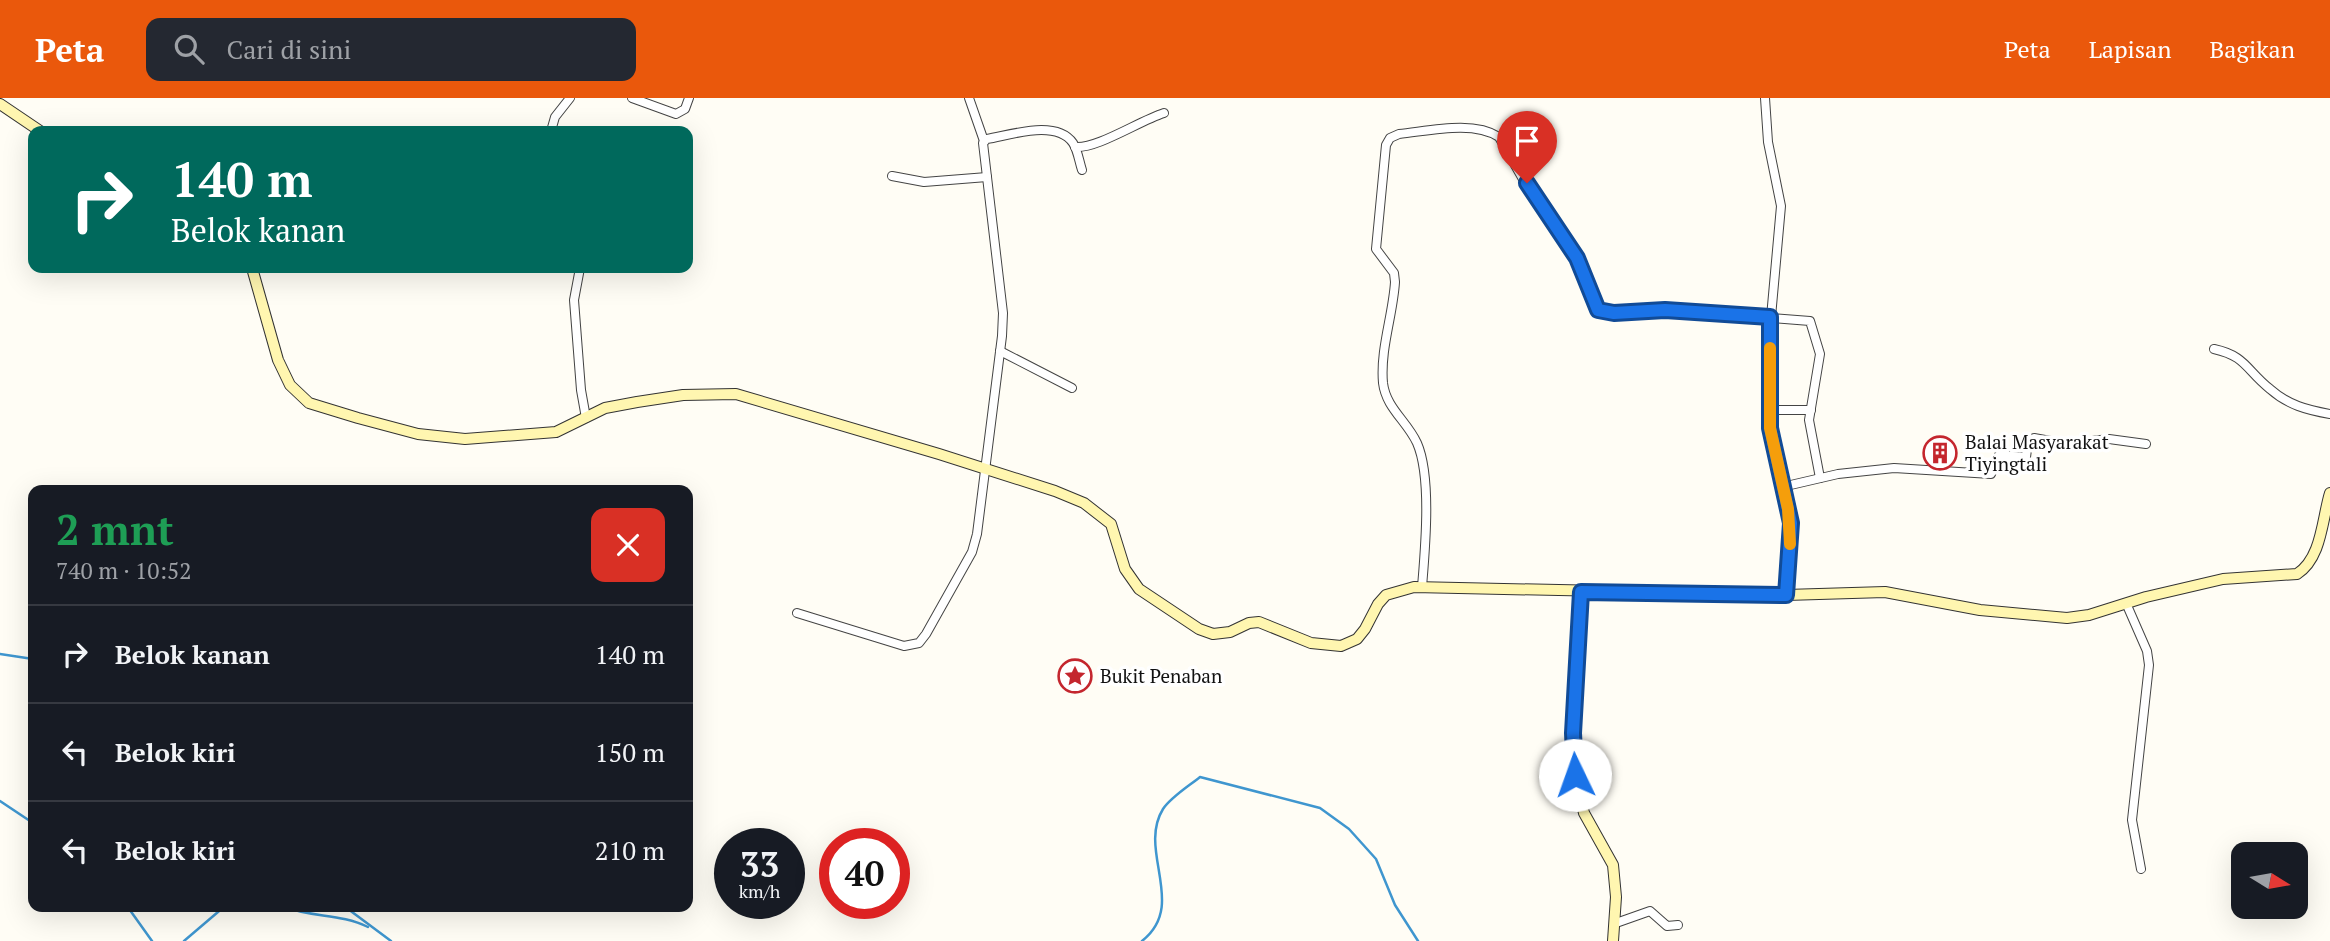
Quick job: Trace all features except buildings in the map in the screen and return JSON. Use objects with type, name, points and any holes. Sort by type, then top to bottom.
[{"type":"street","points":[[552,126],[555,117],[570,98]]},
{"type":"street","points":[[632,98],[676,114],[685,109],[689,98]]},
{"type":"street","points":[[797,613],[904,646],[919,643],[972,552],[986,470],[1003,322],[984,141],[969,98]]},
{"type":"street","points":[[1765,98],[1768,142],[1781,206],[1770,317],[1769,410],[1791,523],[1786,595]]},
{"type":"street","points":[[0,104],[33,126]]},
{"type":"street","points":[[1075,146],[1096,145],[1115,132],[1164,113]]},
{"type":"street","points":[[1422,587],[1426,542],[1423,466],[1418,446],[1408,425],[1391,406],[1383,386],[1383,366],[1395,282],[1394,273],[1376,248],[1376,239],[1390,138],[1399,134],[1466,128],[1490,131],[1499,137],[1536,202],[1577,258],[1598,310],[1614,313],[1665,310],[1810,321],[1813,324],[1820,363],[1811,410],[1811,438],[1820,478]]},
{"type":"street","points":[[984,141],[1043,131],[1058,132],[1075,146],[1082,170]]},
{"type":"street","points":[[892,176],[924,182],[987,177]]},
{"type":"street","points":[[253,273],[278,360],[290,386],[309,403],[418,434],[450,439],[555,432],[605,408],[682,395],[736,394],[796,409],[1055,491],[1103,516],[1111,524],[1125,569],[1139,589],[1199,629],[1213,634],[1230,632],[1249,623],[1259,622],[1311,643],[1341,646],[1357,639],[1386,594],[1422,587],[1786,595],[1885,592],[1980,610],[2067,618],[2089,615],[2223,579],[2297,574],[2307,568],[2314,553],[2330,493]]},
{"type":"street","points":[[579,273],[574,300],[586,418]]},
{"type":"street","points":[[2214,349],[2238,355],[2270,390],[2295,406],[2330,414]]},
{"type":"street","points":[[1000,351],[1072,388]]},
{"type":"street","points":[[1769,410],[1811,410]]},
{"type":"street","points":[[1782,487],[1820,478],[1894,468],[1991,474],[1999,455],[2026,457],[2028,442],[2034,438],[2067,444],[2109,439],[2146,444]]},
{"type":"street","points":[[1581,592],[1573,727],[1575,775],[1584,813],[1613,865],[1616,923],[1613,941]]},
{"type":"street","points":[[2126,603],[2147,651],[2149,665],[2132,820],[2141,869]]},
{"type":"street","points":[[1616,923],[1650,911],[1667,926],[1678,925]]},
{"type":"waterway","points":[[0,654],[28,658]]},
{"type":"waterway","points":[[1142,941],[1155,927],[1161,911],[1162,894],[1155,842],[1157,825],[1166,805],[1200,777],[1320,808],[1349,829],[1376,859],[1395,905],[1418,941]]},
{"type":"waterway","points":[[0,801],[28,820]]},
{"type":"waterway","points":[[131,912],[152,941]]},
{"type":"waterway","points":[[184,941],[218,912]]},
{"type":"waterway","points":[[304,912],[347,919],[368,927]]},
{"type":"waterway","points":[[352,912],[391,941]]},
{"type":"slow traffic","points":[[1770,348],[1770,428],[1791,523],[1790,544]]},
{"type":"place","name":"Balai Masyarakat Tiyingtali","points":[[1940,453]]},
{"type":"place","name":"Bukit Penaban","points":[[1075,676]]},
{"type":"route","points":[[1527,183],[1536,202],[1577,258],[1598,310],[1614,313],[1665,310],[1770,317],[1770,428],[1791,523],[1786,595],[1581,592],[1573,733],[1575,775]]}]
